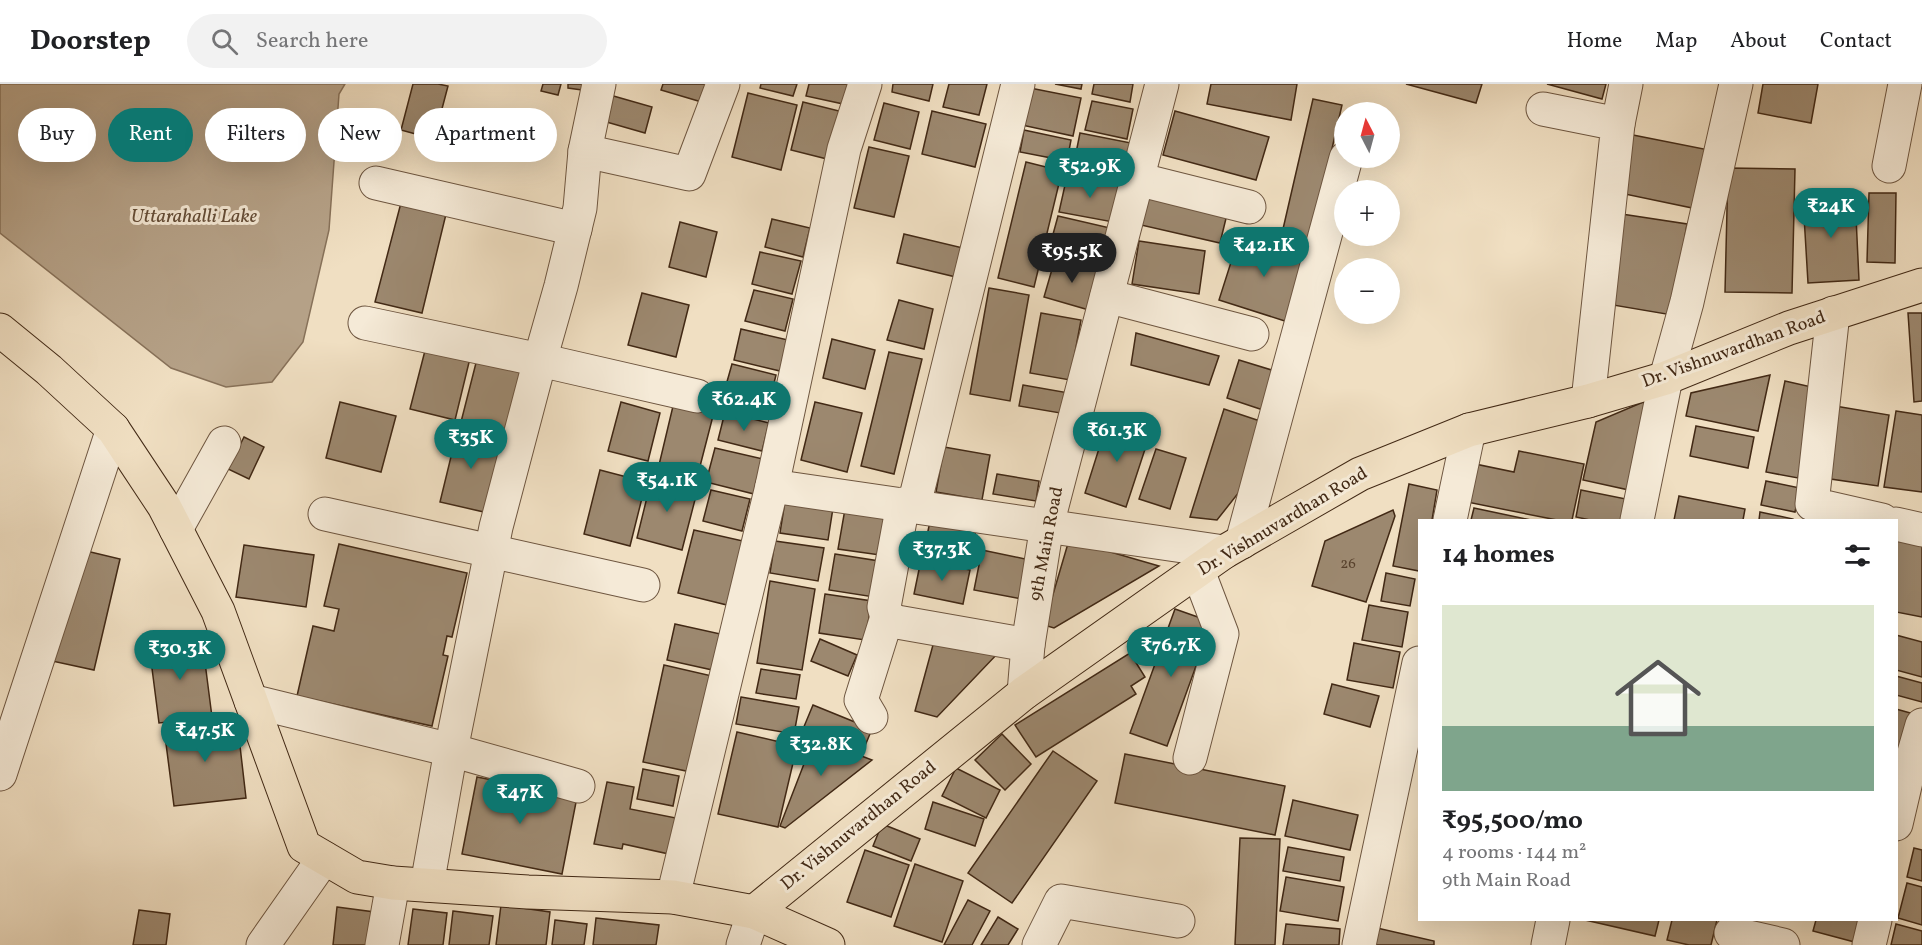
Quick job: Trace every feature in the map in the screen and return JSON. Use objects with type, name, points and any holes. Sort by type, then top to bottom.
[{"type":"main road","name":"Dr. Vishnuvardhan Road","points":[[754,912],[1024,693],[1233,547],[1360,474],[1469,430],[1588,401],[1666,378],[1789,328],[1922,285]]},
{"type":"main road","points":[[0,331],[49,370],[113,429],[164,506],[218,611],[304,846],[357,877],[393,883],[528,892],[673,897],[754,912],[828,945]]},
{"type":"street","points":[[427,885],[451,750],[491,552],[580,208],[585,151],[598,84]]},
{"type":"street","points":[[585,151],[689,174],[723,84]]},
{"type":"street","points":[[673,897],[772,486],[844,149],[865,84]]},
{"type":"street","points":[[871,717],[861,700],[887,618],[884,607],[908,505],[1018,84]]},
{"type":"street","name":"9th Main Road","points":[[1024,693],[1028,645],[1047,525],[1162,84]]},
{"type":"street","points":[[1588,401],[1618,124],[1626,84]]},
{"type":"street","points":[[1636,519],[1666,378],[1687,302],[1736,84]]},
{"type":"street","points":[[1889,166],[1905,84]]},
{"type":"street","points":[[1543,109],[1618,124]]},
{"type":"street","points":[[772,486],[1047,525],[1233,547],[1343,168]]},
{"type":"street","points":[[1137,179],[1249,207]]},
{"type":"street","points":[[376,183],[575,229]]},
{"type":"street","points":[[1107,296],[1252,334]]},
{"type":"street","points":[[1833,314],[1812,504],[1878,519]]},
{"type":"street","points":[[365,323],[697,396]]},
{"type":"street","points":[[0,774],[113,429]]},
{"type":"street","points":[[1450,519],[1469,430]]},
{"type":"street","points":[[176,529],[224,443]]},
{"type":"street","points":[[325,514],[643,585]]},
{"type":"street","points":[[1898,524],[1922,530]]},
{"type":"street","points":[[1190,758],[1222,634],[1198,572]]},
{"type":"street","points":[[887,618],[897,622],[1028,645]]},
{"type":"street","points":[[1359,945],[1418,668]]},
{"type":"street","points":[[250,701],[451,750],[578,786]]},
{"type":"street","points":[[1898,815],[1906,777],[1922,725]]},
{"type":"street","points":[[263,945],[324,858]]},
{"type":"street","points":[[382,945],[393,883]]},
{"type":"street","points":[[1039,945],[1061,901],[1178,921]]},
{"type":"street","points":[[743,945],[754,912]]},
{"type":"street","points":[[1548,945],[1553,921]]},
{"type":"street","points":[[1869,945],[1875,921]]},
{"type":"street","points":[[1731,932],[1784,945]]},
{"type":"water","name":"Uttarahalli Lake","points":[[0,84],[345,84],[339,94],[338,108],[318,108],[318,162],[334,162],[329,230],[303,342],[272,382],[226,387],[171,368],[0,233]]},
{"type":"building","points":[[413,84],[448,86],[442,108],[414,108],[414,134],[402,130]]},
{"type":"building","points":[[543,84],[561,84],[558,95],[541,91]]},
{"type":"building","points":[[568,84],[590,84],[589,91],[568,88]]},
{"type":"building","points":[[663,84],[710,84],[705,103],[661,90]]},
{"type":"building","points":[[761,84],[797,84],[793,96],[760,88]]},
{"type":"building","points":[[809,84],[853,84],[848,105],[806,96]]},
{"type":"building","points":[[893,84],[933,84],[929,101],[892,92]]},
{"type":"building","points":[[949,84],[987,84],[979,115],[943,107]]},
{"type":"building","points":[[1055,84],[1082,84],[1081,89]]},
{"type":"building","points":[[1094,84],[1133,84],[1130,102],[1092,94]]},
{"type":"building","points":[[1211,84],[1297,84],[1291,120],[1207,104]]},
{"type":"building","points":[[1406,84],[1482,84],[1476,103]]},
{"type":"building","points":[[1547,84],[1606,84],[1602,99]]},
{"type":"building","points":[[1763,84],[1818,84],[1811,123],[1758,113]]},
{"type":"building","points":[[1025,87],[1081,98],[1073,136],[1017,124]]},
{"type":"building","points":[[748,93],[797,105],[781,170],[732,157]]},
{"type":"building","points":[[610,95],[652,107],[645,133],[603,121]]},
{"type":"building","points":[[1313,99],[1334,103],[1334,140],[1309,249],[1280,242]]},
{"type":"building","points":[[1092,101],[1133,109],[1127,139],[1085,130]]},
{"type":"building","points":[[803,102],[847,113],[835,161],[791,150]]},
{"type":"building","points":[[884,103],[919,112],[910,149],[874,140]]},
{"type":"building","points":[[932,111],[986,124],[975,167],[922,154]]},
{"type":"building","points":[[1175,111],[1269,137],[1256,180],[1163,155]]},
{"type":"building","points":[[1024,130],[1071,140],[1067,161],[1020,152]]},
{"type":"building","points":[[1080,133],[1131,143],[1123,183],[1072,173]]},
{"type":"building","points":[[1633,135],[1714,151],[1702,210],[1620,193]]},
{"type":"building","points":[[869,147],[909,156],[894,217],[854,208]]},
{"type":"building","points":[[1026,162],[1062,171],[1034,287],[998,278]]},
{"type":"building","points":[[1728,168],[1795,169],[1792,293],[1725,292]]},
{"type":"building","points":[[1067,176],[1121,186],[1113,222],[1059,212]]},
{"type":"building","points":[[1149,188],[1229,206],[1220,243],[1141,225]]},
{"type":"building","points":[[1869,193],[1896,193],[1895,263],[1867,262]]},
{"type":"building","points":[[1855,196],[1859,280],[1808,283],[1803,199]]},
{"type":"building","points":[[402,199],[447,210],[422,313],[375,302]]},
{"type":"building","points":[[1615,213],[1687,224],[1672,315],[1601,303]]},
{"type":"building","points":[[1058,216],[1110,228],[1101,262],[1049,249]]},
{"type":"building","points":[[772,219],[810,228],[803,257],[765,247]]},
{"type":"building","points":[[680,222],[717,232],[706,277],[669,267]]},
{"type":"building","points":[[904,234],[963,248],[956,277],[897,263]]},
{"type":"building","points":[[1240,234],[1309,257],[1288,322],[1219,300]]},
{"type":"building","points":[[1139,241],[1205,251],[1199,294],[1132,284]]},
{"type":"building","points":[[760,252],[801,261],[792,294],[752,284]]},
{"type":"building","points":[[1055,259],[1100,272],[1089,310],[1044,297]]},
{"type":"building","points":[[989,288],[1029,295],[1010,401],[970,394]]},
{"type":"building","points":[[754,290],[793,299],[785,331],[745,321]]},
{"type":"building","points":[[642,293],[689,305],[676,357],[628,345]]},
{"type":"building","points":[[899,300],[933,309],[924,349],[887,340]]},
{"type":"building","points":[[1041,313],[1081,320],[1070,380],[1030,373]]},
{"type":"building","points":[[1908,313],[1922,313],[1922,401],[1914,402]]},
{"type":"building","points":[[741,329],[788,340],[780,371],[734,360]]},
{"type":"building","points":[[1136,333],[1219,356],[1209,385],[1131,365]]},
{"type":"building","points":[[428,339],[472,350],[455,420],[410,409]]},
{"type":"building","points":[[832,339],[875,350],[865,389],[823,378]]},
{"type":"building","points":[[889,352],[922,359],[894,474],[861,466]]},
{"type":"building","points":[[477,359],[522,370],[506,434],[461,422]]},
{"type":"building","points":[[1239,360],[1278,372],[1266,411],[1227,398]]},
{"type":"building","points":[[732,364],[776,375],[766,415],[721,403]]},
{"type":"building","points":[[1770,375],[1758,431],[1686,416],[1691,393]]},
{"type":"building","points":[[1785,381],[1816,388],[1798,478],[1766,472]]},
{"type":"building","points":[[1023,385],[1069,393],[1066,414],[1019,406]]},
{"type":"building","points":[[1648,400],[1629,490],[1583,480],[1596,422]]},
{"type":"building","points":[[340,402],[396,416],[381,472],[326,458]]},
{"type":"building","points":[[621,402],[660,413],[648,461],[608,451]]},
{"type":"building","points":[[674,402],[714,412],[698,474],[659,465]]},
{"type":"building","points":[[815,402],[862,413],[847,472],[801,460]]},
{"type":"building","points":[[1835,406],[1889,415],[1878,486],[1824,478]]},
{"type":"building","points":[[1224,409],[1266,423],[1247,482],[1217,520],[1190,517]]},
{"type":"building","points":[[1896,411],[1922,415],[1922,492],[1884,487]]},
{"type":"building","points":[[725,412],[769,423],[762,451],[718,440]]},
{"type":"building","points":[[1108,420],[1150,434],[1126,507],[1085,493]]},
{"type":"building","points":[[1696,426],[1754,437],[1748,468],[1690,456]]},
{"type":"building","points":[[458,428],[503,439],[484,512],[440,502]]},
{"type":"building","points":[[244,437],[264,447],[249,479],[228,469]]},
{"type":"building","points":[[944,447],[990,455],[982,500],[936,492]]},
{"type":"building","points":[[715,448],[763,459],[754,494],[706,482]]},
{"type":"building","points":[[1156,449],[1186,458],[1170,509],[1139,499]]},
{"type":"building","points":[[1519,451],[1584,464],[1572,519],[1552,519],[1467,502],[1475,464],[1514,472]]},
{"type":"building","points":[[600,470],[646,482],[630,546],[584,534]]},
{"type":"building","points":[[997,474],[1039,481],[1036,501],[993,494]]},
{"type":"building","points":[[652,477],[698,488],[682,550],[637,538]]},
{"type":"building","points":[[1766,481],[1800,488],[1795,512],[1761,505]]},
{"type":"building","points":[[1409,484],[1437,490],[1432,519],[1418,519],[1418,571],[1393,566]]},
{"type":"building","points":[[711,490],[750,499],[742,531],[703,521]]},
{"type":"building","points":[[1581,490],[1631,500],[1627,519],[1576,517]]},
{"type":"building","points":[[1679,496],[1745,509],[1743,519],[1674,519]]},
{"type":"building","points":[[785,501],[833,508],[828,540],[780,533]]},
{"type":"building","points":[[1474,508],[1526,519],[1471,519]]},
{"type":"building","points":[[845,509],[894,517],[887,556],[838,549]]},
{"type":"building","points":[[1393,510],[1395,516],[1366,602],[1312,586],[1325,541]]},
{"type":"building","points":[[1760,512],[1793,519],[1759,519]]},
{"type":"building","points":[[930,521],[976,530],[970,560],[924,551]]},
{"type":"building","points":[[694,530],[743,541],[727,605],[678,593]]},
{"type":"building","points":[[1898,538],[1922,544],[1922,617],[1898,612]]},
{"type":"building","points":[[1069,540],[1159,566],[1054,628],[1044,625]]},
{"type":"building","points":[[775,541],[824,548],[818,581],[770,573]]},
{"type":"building","points":[[339,544],[467,573],[452,637],[447,636],[443,655],[448,656],[432,726],[297,696],[313,626],[334,631],[339,609],[324,606]]},
{"type":"building","points":[[244,545],[314,555],[306,607],[236,597]]},
{"type":"building","points":[[78,549],[120,559],[94,670],[52,661]]},
{"type":"building","points":[[982,550],[1030,560],[1022,599],[974,590]]},
{"type":"building","points":[[835,554],[879,561],[874,597],[829,590]]},
{"type":"building","points":[[921,560],[970,570],[963,604],[914,594]]},
{"type":"building","points":[[1386,573],[1415,579],[1410,606],[1381,601]]},
{"type":"building","points":[[770,581],[815,589],[802,670],[757,663]]},
{"type":"building","points":[[825,594],[872,601],[865,640],[819,633]]},
{"type":"building","points":[[1369,605],[1408,612],[1402,647],[1362,640]]},
{"type":"building","points":[[1175,609],[1212,622],[1167,746],[1130,733]]},
{"type":"building","points":[[675,624],[725,635],[717,671],[667,660]]},
{"type":"building","points":[[936,634],[1001,650],[937,717],[915,711]]},
{"type":"building","points":[[1898,636],[1922,642],[1922,677],[1898,671]]},
{"type":"building","points":[[202,639],[212,717],[159,723],[149,645]]},
{"type":"building","points":[[820,639],[857,655],[848,676],[811,661]]},
{"type":"building","points":[[1354,643],[1400,652],[1393,688],[1347,680]]},
{"type":"building","points":[[1130,653],[1145,677],[1131,686],[1136,694],[1036,757],[1015,725]]},
{"type":"building","points":[[664,665],[712,676],[691,772],[643,762]]},
{"type":"building","points":[[761,669],[800,675],[796,699],[756,693]]},
{"type":"building","points":[[1898,677],[1922,683],[1922,702],[1898,696]]},
{"type":"building","points":[[1332,684],[1379,696],[1370,727],[1324,714]]},
{"type":"building","points":[[741,697],[799,707],[794,734],[736,724]]},
{"type":"building","points":[[813,705],[872,729],[862,753],[803,729]]},
{"type":"building","points":[[1898,710],[1914,714],[1904,752],[1898,750]]},
{"type":"building","points":[[237,720],[246,798],[174,806],[164,728]]},
{"type":"building","points":[[737,732],[797,746],[778,827],[718,814]]},
{"type":"building","points":[[1002,734],[1031,764],[1005,790],[975,760]]},
{"type":"building","points":[[814,738],[872,760],[785,828],[780,826]]},
{"type":"building","points":[[1053,751],[1097,781],[1012,903],[968,873]]},
{"type":"building","points":[[1125,754],[1285,786],[1275,835],[1115,803]]},
{"type":"building","points":[[956,768],[1000,790],[986,818],[942,796]]},
{"type":"building","points":[[643,769],[679,776],[673,806],[637,799]]},
{"type":"building","points":[[477,777],[577,797],[562,874],[462,854]]},
{"type":"building","points":[[607,782],[634,787],[630,809],[676,818],[669,854],[623,844],[622,849],[594,844]]},
{"type":"building","points":[[1293,800],[1358,815],[1350,850],[1285,836]]},
{"type":"building","points":[[933,802],[984,819],[975,846],[925,829]]},
{"type":"building","points":[[882,824],[920,839],[911,861],[873,846]]},
{"type":"building","points":[[1240,838],[1280,839],[1275,945],[1235,945]]},
{"type":"building","points":[[1288,847],[1344,857],[1340,881],[1283,871]]},
{"type":"building","points":[[1914,848],[1922,850],[1922,881],[1907,877]]},
{"type":"building","points":[[865,850],[909,865],[891,917],[847,902]]},
{"type":"building","points":[[915,864],[963,881],[942,942],[894,926]]},
{"type":"building","points":[[1286,877],[1344,887],[1338,921],[1280,911]]},
{"type":"building","points":[[1907,883],[1922,887],[1922,925],[1898,918]]},
{"type":"building","points":[[968,900],[990,911],[972,945],[944,945]]},
{"type":"building","points":[[501,905],[550,912],[546,945],[496,945]]},
{"type":"building","points":[[337,907],[382,913],[378,945],[333,945]]},
{"type":"building","points":[[413,909],[447,913],[443,945],[408,945]]},
{"type":"building","points":[[139,910],[170,914],[166,945],[133,945]]},
{"type":"building","points":[[453,911],[493,916],[489,945],[449,945]]},
{"type":"building","points":[[998,917],[1018,929],[1008,945],[981,945]]},
{"type":"building","points":[[596,918],[659,925],[656,945],[593,945]]},
{"type":"building","points":[[555,920],[587,924],[584,945],[552,945]]},
{"type":"building","points":[[1589,921],[1659,921],[1655,936]]},
{"type":"building","points":[[1672,921],[1717,921],[1711,945],[1689,945],[1667,940]]},
{"type":"building","points":[[1816,921],[1869,921],[1862,944],[1813,931]]},
{"type":"building","points":[[1286,924],[1340,929],[1339,945],[1283,945]]},
{"type":"building","points":[[1896,924],[1922,931],[1922,945],[1891,945]]},
{"type":"building","points":[[1377,928],[1434,941],[1434,945],[1373,945]]}]
